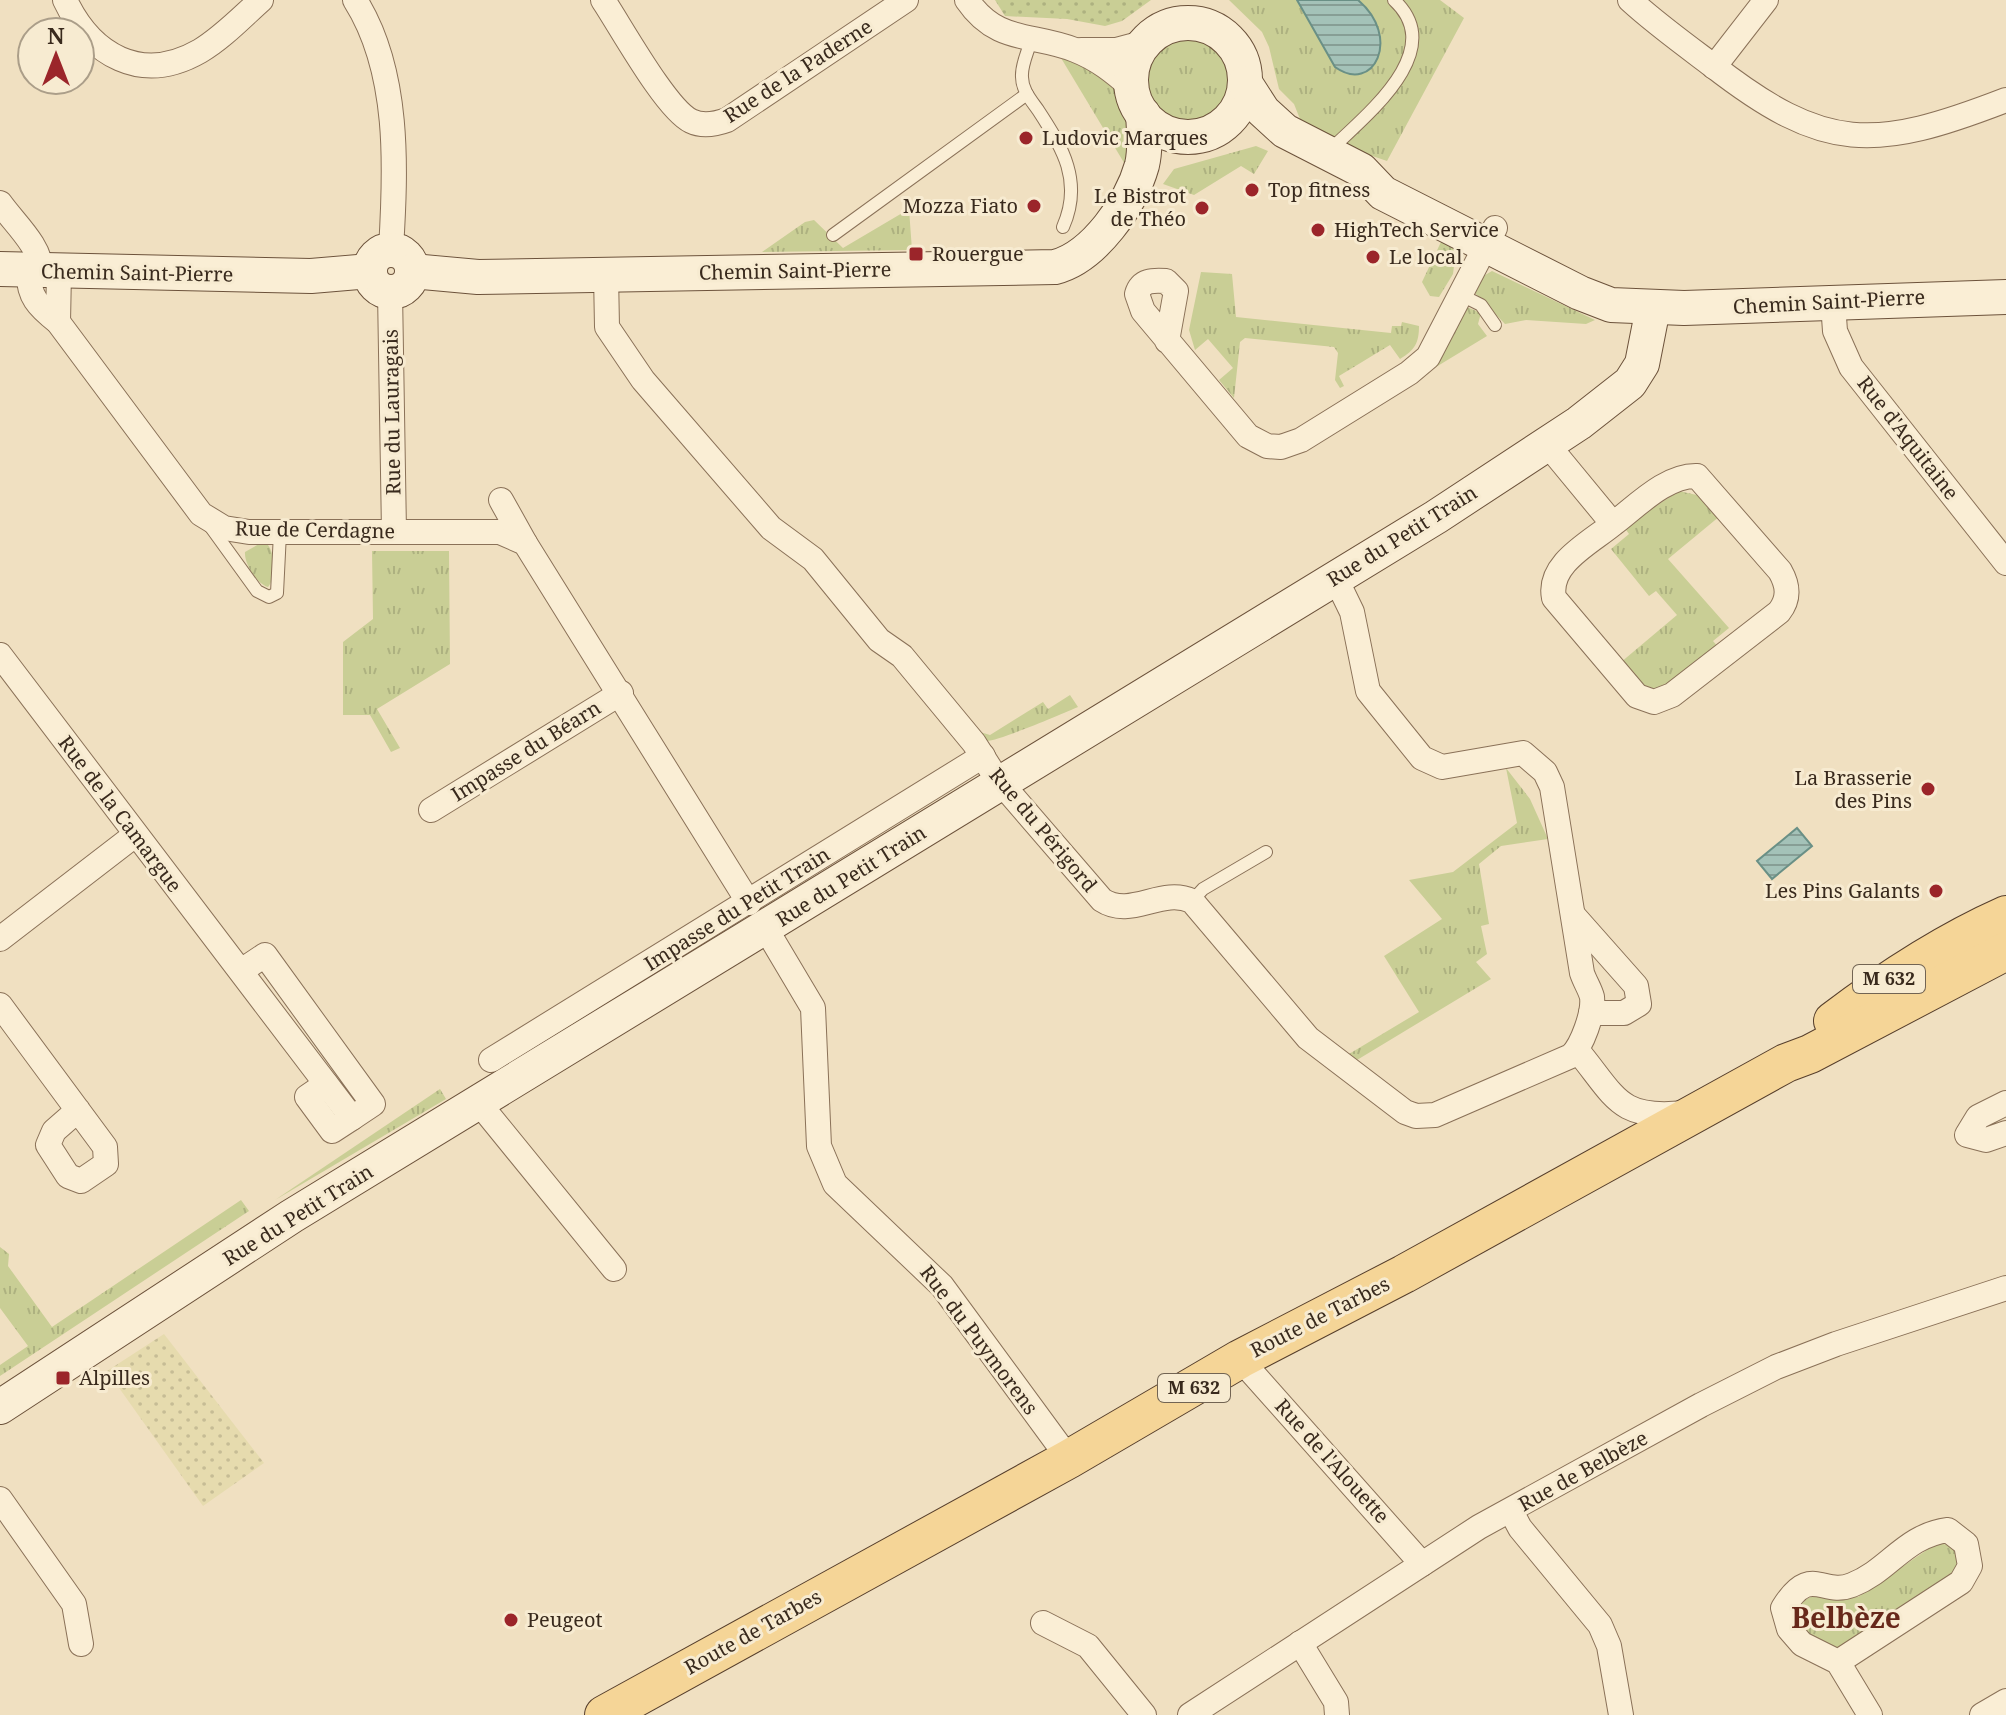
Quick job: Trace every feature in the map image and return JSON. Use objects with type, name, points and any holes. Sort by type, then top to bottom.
[{"type":"main road","points":[[1202,0],[1218,32],[1236,49],[1245,83],[1240,102],[1223,125],[1205,134],[1186,137],[1166,133],[1137,101],[1132,68],[1165,23],[1198,25],[1218,32]]},
{"type":"main road","name":"Chemin Saint-Pierre","points":[[1245,83],[1263,111],[1285,131]]},
{"type":"main road","name":"Chemin Saint-Pierre","points":[[1136,179],[1144,148],[1137,101]]},
{"type":"main road","name":"Chemin Saint-Pierre","points":[[1223,125],[1255,124],[1285,131],[1361,170],[1391,174],[1491,237],[1653,308],[2006,297]]},
{"type":"main road","name":"Chemin Saint-Pierre","points":[[29,270],[311,276],[391,271],[478,277],[1055,267],[1071,263],[1091,249],[1136,179],[1161,152],[1186,137]]},
{"type":"main road","name":"Rue du Petit Train","points":[[0,1407],[292,1216],[478,1102],[757,916],[993,770],[1436,517],[1547,444],[1619,394],[1639,372],[1653,308]]},
{"type":"main road","name":"Route de Tarbes","points":[[604,1715],[1069,1459],[1240,1359],[1404,1274],[1786,1063],[1809,1039],[1891,977],[1943,964],[1998,937]]},
{"type":"street","points":[[65,0],[78,27],[94,44],[119,58],[151,65],[173,62],[198,52],[261,0]]},
{"type":"street","name":"Rue du Lauragais","points":[[355,0],[378,44],[390,90],[394,532]]},
{"type":"street","name":"Rue de la Paderne","points":[[603,0],[673,107],[691,121],[703,124],[727,120],[906,0]]},
{"type":"street","points":[[967,0],[989,25],[1031,40],[1074,50],[1116,50],[1165,23]]},
{"type":"street","points":[[1630,0],[1714,67],[1782,115],[1819,129],[1883,136],[1918,130],[2006,100]]},
{"type":"street","points":[[1714,67],[1766,0]]},
{"type":"street","points":[[1074,50],[1108,67],[1137,101]]},
{"type":"street","points":[[0,203],[28,238],[41,262],[29,270]]},
{"type":"street","points":[[1167,341],[1248,436],[1267,446],[1281,447],[1301,440],[1417,367],[1433,349],[1491,237]]},
{"type":"street","name":"Rue de Cerdagne","points":[[29,270],[58,322],[201,514],[218,525],[239,532],[500,532],[525,543]]},
{"type":"street","name":"Rue du Périgord","points":[[606,274],[607,327],[643,380],[771,528],[813,559],[879,640],[902,656],[993,770],[1106,903],[1126,907],[1173,896],[1192,901]]},
{"type":"street","name":"Rue d'Aquitaine","points":[[1833,303],[1835,331],[1851,367],[2006,563]]},
{"type":"street","points":[[1547,444],[1613,524]]},
{"type":"street","points":[[1685,476],[1697,476],[1780,571],[1786,587],[1786,602],[1779,612],[1672,695],[1661,701],[1642,699],[1632,692],[1562,611],[1553,592],[1553,581],[1560,567],[1613,524],[1668,484],[1685,476]]},
{"type":"street","points":[[501,500],[757,916]]},
{"type":"street","points":[[1192,901],[1308,1038],[1408,1113],[1435,1115],[1555,1064],[1577,1050],[1591,1013],[1591,996],[1582,973],[1552,787],[1545,772],[1523,753],[1442,767],[1422,758],[1368,691],[1352,612],[1335,577]]},
{"type":"street","name":"Rue de la Camargue","points":[[0,655],[352,1118],[373,1104],[265,955],[241,971]]},
{"type":"street","name":"Impasse du Béarn","points":[[431,810],[621,693]]},
{"type":"street","points":[[0,939],[135,835]]},
{"type":"street","name":"Impasse du Petit Train","points":[[491,1060],[757,916]]},
{"type":"street","name":"Rue du Puymorens","points":[[757,916],[813,1008],[819,1146],[835,1184],[942,1286],[1069,1459]]},
{"type":"street","points":[[1574,916],[1639,993],[1639,1004],[1632,1010],[1591,1013]]},
{"type":"street","points":[[0,1005],[78,1110]]},
{"type":"street","points":[[1577,1050],[1622,1105],[1634,1112],[1654,1115],[1699,1111]]},
{"type":"street","points":[[478,1102],[614,1269]]},
{"type":"street","points":[[2006,1103],[1978,1117],[1967,1135],[1986,1140],[2006,1133]]},
{"type":"street","name":"Rue de Belbèze","points":[[1190,1715],[1422,1564],[1511,1511],[1776,1367],[2003,1293]]},
{"type":"street","name":"Rue de l'Alouette","points":[[1240,1359],[1422,1564]]},
{"type":"street","points":[[0,1499],[74,1604],[81,1644]]},
{"type":"street","points":[[1511,1511],[1520,1528],[1600,1625],[1609,1646],[1621,1715]]},
{"type":"street","points":[[1838,1662],[1961,1582],[1970,1566],[1966,1544],[1948,1530],[1925,1534],[1851,1586],[1808,1583],[1793,1593],[1783,1608],[1789,1629],[1802,1644],[1838,1662],[1870,1715]]},
{"type":"street","points":[[1043,1623],[1088,1646],[1144,1715]]},
{"type":"street","points":[[1300,1643],[1336,1702],[1337,1715]]},
{"type":"street","points":[[1982,1715],[2006,1701]]},
{"type":"lane","points":[[1327,153],[1378,105],[1409,58],[1414,36],[1409,14],[1394,0]]},
{"type":"lane","points":[[1031,40],[1021,73],[1027,94],[1068,162],[1072,198],[1063,227]]},
{"type":"lane","points":[[833,235],[1027,94]]},
{"type":"lane","points":[[1461,295],[1481,305],[1495,325]]},
{"type":"lane","points":[[201,514],[257,591],[269,597],[277,593],[280,584],[280,533]]},
{"type":"lane","points":[[1192,901],[1203,889],[1266,852]]},
{"type":"shaded area","points":[[164,1334],[264,1463],[203,1506],[107,1371]]},
{"type":"green space","points":[[995,0],[1151,0],[1122,21],[1105,26],[1067,19],[1005,16]]},
{"type":"green space","points":[[1229,0],[1440,0],[1464,18],[1387,161],[1346,147],[1302,124],[1294,104],[1279,89],[1269,47],[1262,32]]},
{"type":"green space","points":[[1189,34],[1206,38],[1221,48],[1231,63],[1235,80],[1231,97],[1221,112],[1206,122],[1189,126],[1172,122],[1157,112],[1147,97],[1143,80],[1147,63],[1157,48],[1172,38]]},
{"type":"green space","points":[[1061,58],[1095,66],[1122,94],[1138,132],[1129,171]]},
{"type":"green space","points":[[1256,146],[1268,151],[1254,174],[1241,166],[1194,195],[1163,184],[1174,169]]},
{"type":"green space","points":[[909,209],[912,250],[762,252],[805,222],[814,220],[843,248]]},
{"type":"green space","points":[[1441,242],[1456,250],[1453,274],[1439,297],[1430,296],[1422,282]]},
{"type":"green space","points":[[1492,271],[1595,320],[1586,324],[1526,320],[1505,324],[1475,293],[1480,278]]},
{"type":"green space","points":[[1201,272],[1232,274],[1236,317],[1391,333],[1392,326],[1401,326],[1402,322],[1419,326],[1417,342],[1400,359],[1390,345],[1339,376],[1344,386],[1340,388],[1335,380],[1338,353],[1334,347],[1245,338],[1240,342],[1234,398],[1219,380],[1233,368],[1208,339],[1195,350],[1189,330]]},
{"type":"green space","points":[[1467,307],[1481,313],[1478,324],[1487,336],[1436,367]]},
{"type":"green space","points":[[1679,491],[1701,496],[1720,516],[1668,559],[1729,628],[1713,641],[1719,648],[1659,689],[1637,681],[1620,663],[1677,615],[1656,591],[1649,596],[1611,549],[1629,534],[1624,527]]},
{"type":"green space","points":[[259,544],[268,545],[272,554],[274,566],[268,587],[256,578],[245,557],[245,552]]},
{"type":"green space","points":[[372,551],[449,551],[450,664],[377,709],[400,748],[391,752],[370,715],[343,715],[343,642],[373,619]]},
{"type":"green space","points":[[1070,695],[1078,707],[992,740],[986,741],[980,732],[990,735],[1043,702],[1048,709]]},
{"type":"green space","points":[[1506,768],[1530,799],[1548,839],[1501,846],[1479,864],[1489,924],[1481,926],[1487,954],[1476,962],[1491,979],[1357,1060],[1349,1054],[1419,1012],[1384,956],[1442,919],[1409,880],[1453,872],[1517,823]]},
{"type":"green space","points":[[440,1089],[446,1099],[275,1200]]},
{"type":"green space","points":[[241,1200],[249,1211],[0,1376],[0,1365],[28,1346],[0,1308],[0,1247],[9,1254],[8,1266],[52,1327]]},
{"type":"green space","points":[[1937,1543],[1949,1545],[1961,1555],[1957,1576],[1852,1638],[1841,1649],[1813,1642],[1796,1618],[1799,1608],[1812,1597],[1858,1597]]},
{"type":"water","points":[[1297,0],[1358,0],[1371,15],[1378,30],[1378,58],[1371,68],[1361,74],[1349,74],[1335,67]]},
{"type":"water","points":[[1797,828],[1812,846],[1772,879],[1757,861]]},
{"type":"place","name":"Ludovic Marques","points":[[1026,138]]},
{"type":"place","name":"Top fitness","points":[[1252,190]]},
{"type":"place","name":"Mozza Fiato","points":[[1034,206]]},
{"type":"place","name":"Le Bistrot de Théo","points":[[1202,208]]},
{"type":"place","name":"HighTech Service","points":[[1318,230]]},
{"type":"place","name":"Rouergue","points":[[916,254]]},
{"type":"place","name":"Le local","points":[[1373,257]]},
{"type":"place","name":"La Brasserie des Pins","points":[[1928,789]]},
{"type":"place","name":"Les Pins Galants","points":[[1936,891]]},
{"type":"place","name":"Alpilles","points":[[63,1378]]},
{"type":"place","name":"Peugeot","points":[[511,1620]]},
{"type":"district","name":"Belbèze","points":[[1846,1618]]}]
